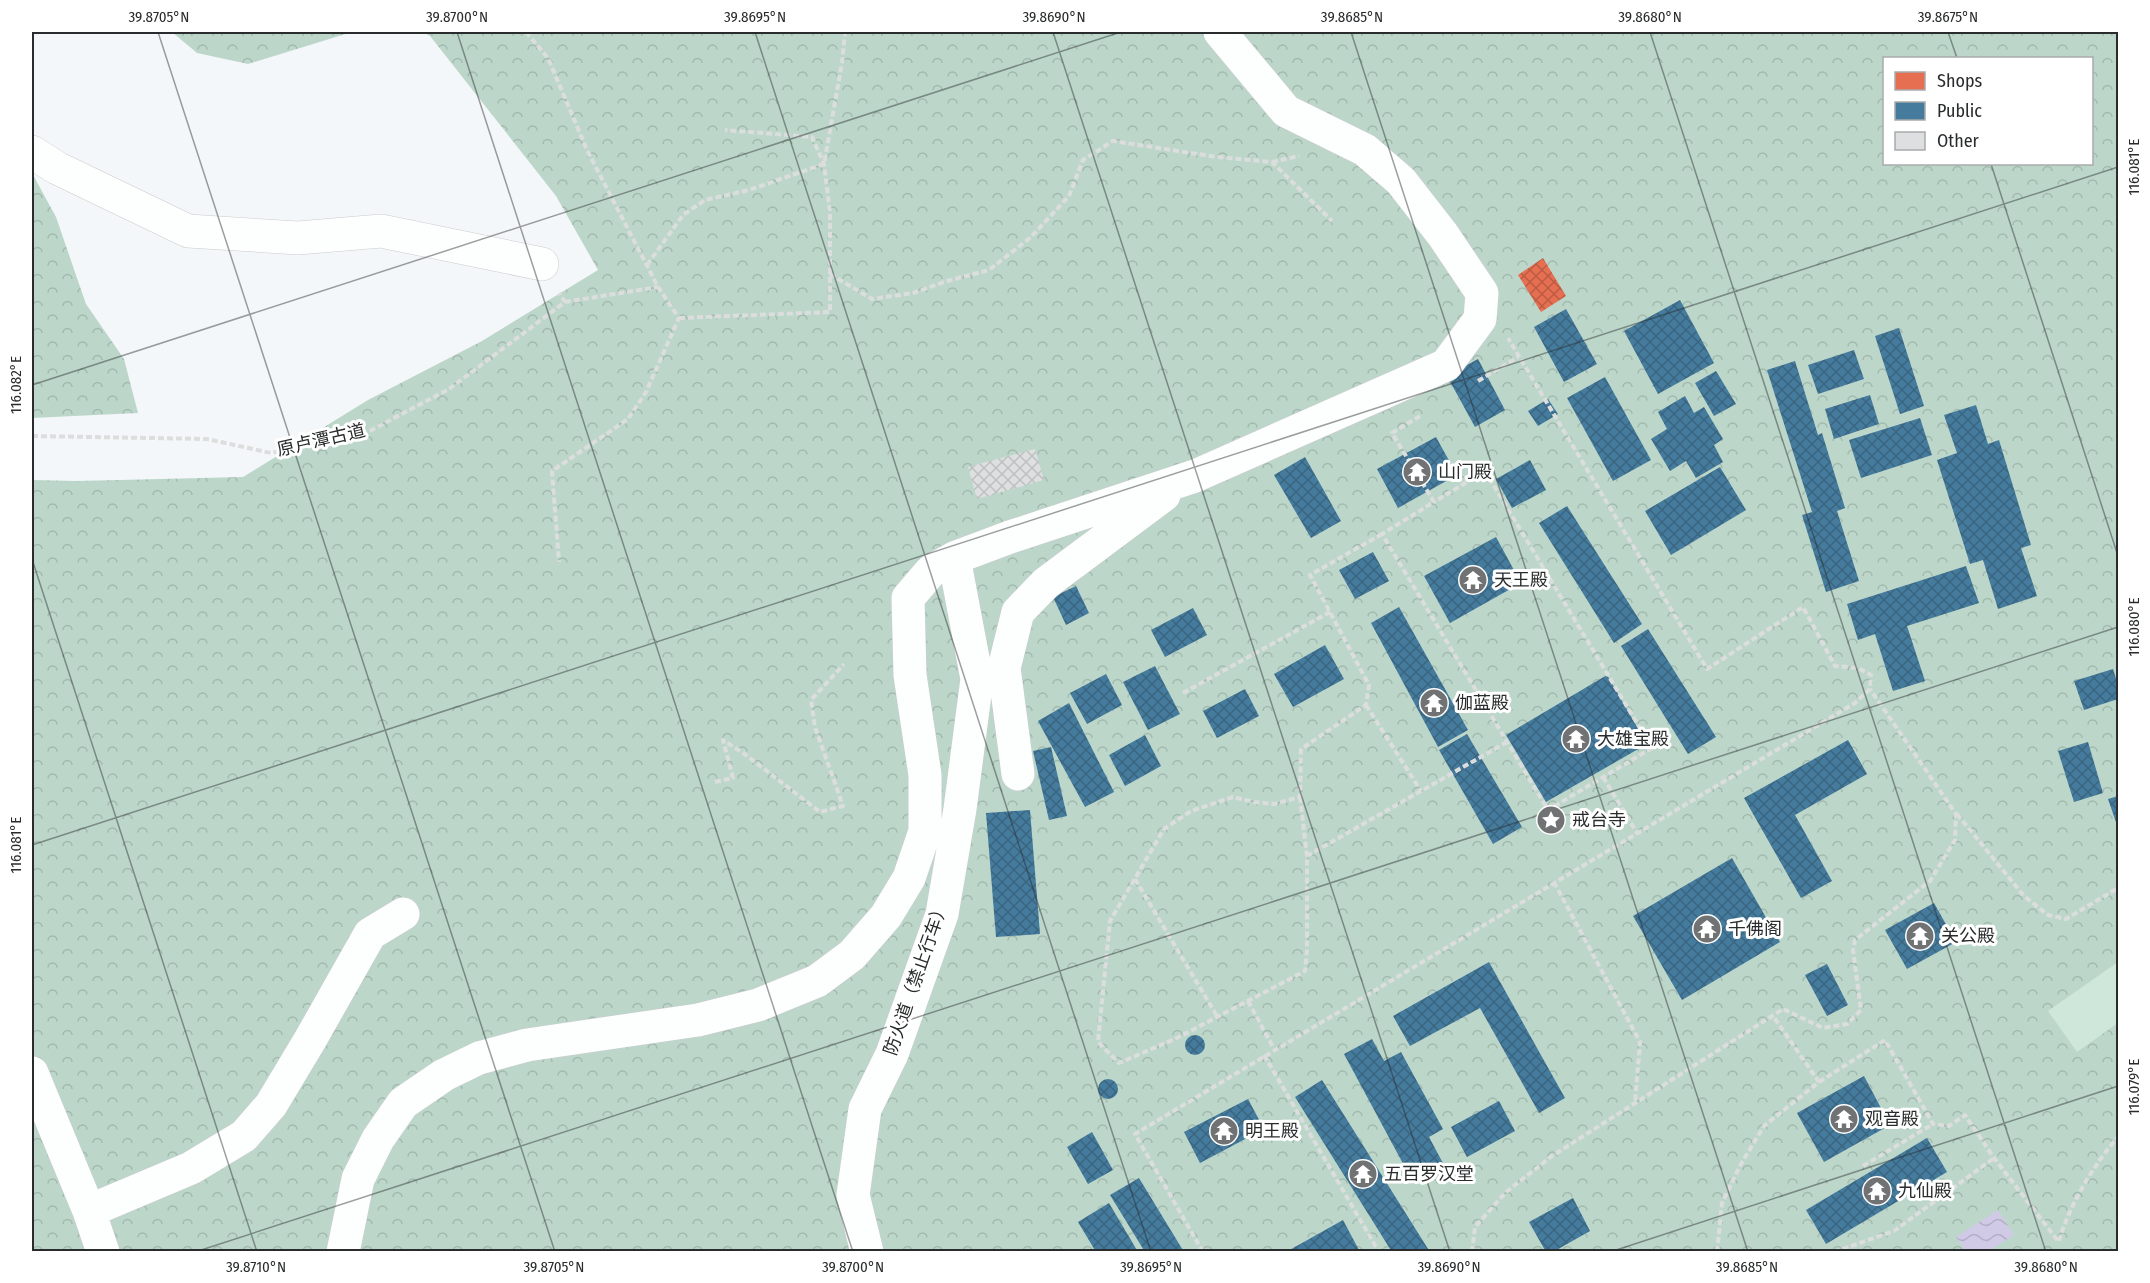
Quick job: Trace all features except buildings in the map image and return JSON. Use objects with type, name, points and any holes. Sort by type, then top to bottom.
[{"type":"street","points":[[343,1251],[358,1179],[378,1139],[403,1103],[444,1075],[479,1058],[527,1045],[698,1020],[758,1005],[816,981],[859,948],[886,916],[909,878],[924,831],[925,775],[910,675],[908,598],[931,571],[954,558],[1010,537],[1186,479],[1446,365],[1480,319],[1482,293],[1443,235],[1401,181],[1365,150],[1286,111],[1220,32]]},
{"type":"street","points":[[32,152],[57,168],[188,231],[298,238],[381,231],[542,264]]},
{"type":"street","points":[[1018,774],[1004,668],[1018,612],[1046,583],[1186,479]]},
{"type":"street","name":"防火道（禁止行车）","points":[[867,1251],[853,1195],[865,1109],[892,1054],[942,914],[960,809],[977,680],[954,558]]},
{"type":"street","points":[[89,1211],[191,1168],[244,1136],[271,1105],[370,934],[403,914]]},
{"type":"street","points":[[32,1072],[103,1251]]},
{"type":"path","points":[[526,32],[548,58],[587,150],[658,287],[679,318]]},
{"type":"path","points":[[824,164],[842,63],[845,32]]},
{"type":"path","points":[[679,318],[830,312],[830,213],[824,164],[812,137],[725,130]]},
{"type":"path","points":[[830,274],[872,299],[913,293],[947,280],[989,270],[1031,237],[1069,196],[1083,160],[1113,141],[1217,157],[1272,162],[1332,221]]},
{"type":"path","points":[[646,265],[683,214],[705,200],[749,190],[824,164]]},
{"type":"path","points":[[542,264],[565,302],[658,287]]},
{"type":"path","points":[[1482,293],[1518,357],[1707,669],[1803,607],[1834,666],[1858,668],[1871,675],[1870,689],[1956,814],[2024,896],[2048,915],[2066,920],[2118,888]]},
{"type":"path","name":"原卢潭古道","points":[[32,436],[207,439],[271,453],[364,434],[449,389],[565,302]]},
{"type":"path","points":[[559,562],[552,471],[628,420],[646,393],[679,318]]},
{"type":"path","points":[[1471,385],[1518,357]]},
{"type":"path","points":[[1422,415],[1392,433],[1434,502]]},
{"type":"path","points":[[1382,534],[1548,810],[1652,748],[1485,471],[1310,575],[1369,685],[1366,705],[1421,791]]},
{"type":"path","points":[[1183,693],[1330,612]]},
{"type":"path","points":[[715,782],[733,778],[723,740],[820,812],[843,806],[814,727],[811,700],[844,664]]},
{"type":"path","points":[[1203,1251],[1135,1134],[1855,703],[1870,689]]},
{"type":"path","points":[[1300,797],[1274,804],[1233,797],[1191,811],[1164,829],[1110,921],[1098,1042],[1119,1063],[1177,1038],[1305,971],[1307,856],[1300,797],[1301,749],[1366,705]]},
{"type":"path","points":[[1307,856],[1507,742]]},
{"type":"path","points":[[1603,777],[1637,833]]},
{"type":"path","points":[[1472,1251],[1475,1227],[1506,1192],[1552,1156],[1773,1016],[1783,1010],[1823,1028],[1847,1024],[1861,1010],[1853,950],[1855,940],[1930,881],[1955,840],[1956,814]]},
{"type":"path","points":[[1135,879],[1218,1016]]},
{"type":"path","points":[[1554,882],[1640,1042],[1635,1104]]},
{"type":"path","points":[[1248,1001],[1274,1049]]},
{"type":"path","points":[[1773,1016],[1819,1082]]},
{"type":"path","points":[[1717,1251],[1722,1203],[1741,1164],[1764,1126],[1819,1082],[1885,1040],[1933,1124]]},
{"type":"path","points":[[1264,1055],[1379,1251]]},
{"type":"path","points":[[1863,1166],[1933,1124],[1949,1126],[1965,1115],[1994,1158],[2058,1241],[2064,1223],[2083,1189],[2105,1151],[2118,1137]]},
{"type":"path","points":[[1834,1251],[1894,1231],[1994,1158]]},
{"type":"green space","points":[[172,32],[352,32],[248,64],[197,53]]},
{"type":"green space","points":[[422,32],[2118,32],[2118,1251],[32,1252],[32,480],[243,477],[368,400],[482,341],[598,270],[556,196],[430,36]]},
{"type":"green space","points":[[32,173],[56,217],[86,304],[124,359],[138,413],[32,418]]},
{"type":"green space","points":[[2118,962],[2118,1023],[2077,1052],[2048,1011]]},
{"type":"water","points":[[1998,1210],[2014,1235],[1988,1251],[1966,1251],[1956,1237]]},
{"type":"place","name":"山门殿","points":[[1417,472]]},
{"type":"place","name":"天王殿","points":[[1473,580]]},
{"type":"place","name":"伽蓝殿","points":[[1434,703]]},
{"type":"place","name":"大雄宝殿","points":[[1576,739]]},
{"type":"place","name":"戒台寺","points":[[1551,820]]},
{"type":"place","name":"千佛阁","points":[[1707,929]]},
{"type":"place","name":"关公殿","points":[[1920,936]]},
{"type":"place","name":"观音殿","points":[[1844,1119]]},
{"type":"place","name":"明王殿","points":[[1224,1131]]},
{"type":"place","name":"五百罗汉堂","points":[[1363,1174]]},
{"type":"place","name":"九仙殿","points":[[1877,1191]]}]
